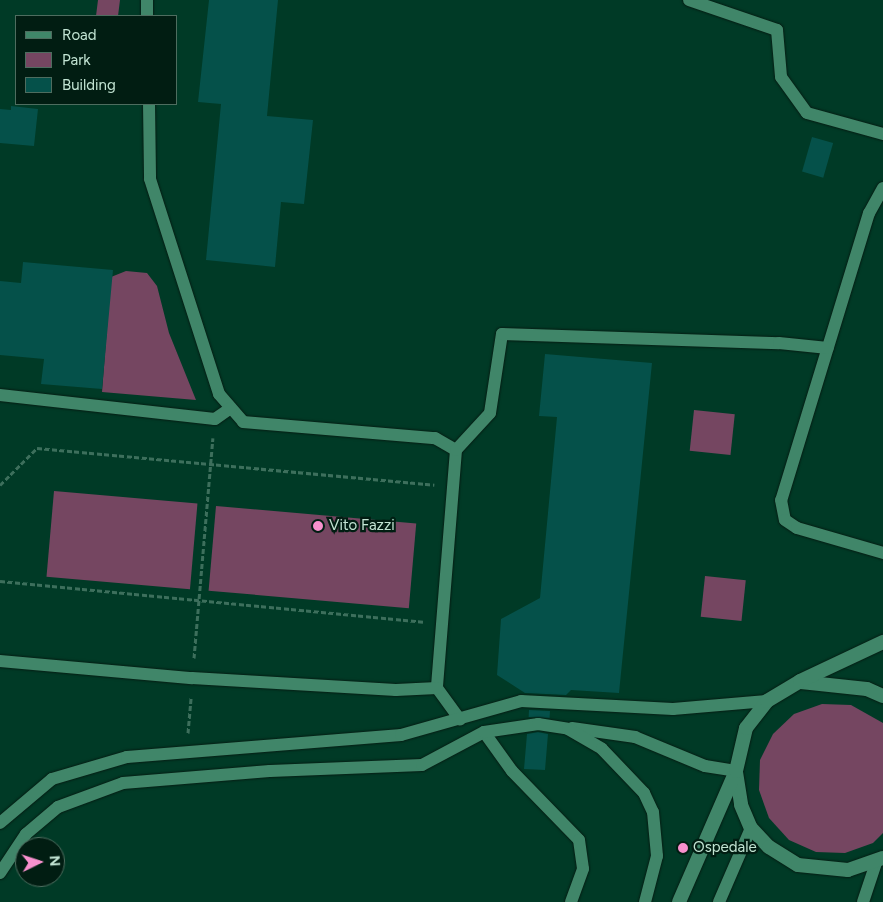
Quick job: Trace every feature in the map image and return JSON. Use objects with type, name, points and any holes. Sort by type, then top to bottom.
[{"type":"street","points":[[680,902],[736,771],[746,728],[767,701],[800,682],[883,642]]},
{"type":"street","points":[[800,682],[867,689],[883,696]]},
{"type":"street","points":[[736,771],[741,805],[751,828],[769,847],[798,865],[831,871],[880,860]]},
{"type":"lane","points":[[147,0],[147,15]]},
{"type":"lane","points":[[689,0],[777,30],[781,77],[807,113],[883,134]]},
{"type":"lane","points":[[149,105],[150,179],[219,394],[243,422],[435,438],[456,450]]},
{"type":"lane","points":[[883,188],[869,213],[781,509],[785,520],[797,528],[883,553]]},
{"type":"lane","points":[[460,720],[438,688],[455,486],[456,450],[490,413],[502,334],[828,348]]},
{"type":"lane","points":[[0,395],[215,419],[231,408]]},
{"type":"lane","points":[[0,661],[192,678],[396,690],[438,688]]},
{"type":"lane","points":[[0,823],[52,779],[128,757],[401,735],[460,720],[521,701],[673,709],[767,701]]},
{"type":"lane","points":[[0,873],[26,834],[58,807],[123,784],[270,771],[422,765],[484,732],[518,724],[552,726],[635,737],[705,766],[736,771]]},
{"type":"lane","points":[[552,726],[568,729],[602,749],[644,793],[653,812],[657,856],[645,902]]},
{"type":"lane","points":[[484,732],[512,771],[579,840],[583,869],[572,902]]},
{"type":"lane","points":[[719,902],[751,828]]},
{"type":"lane","points":[[863,902],[880,860]]},
{"type":"path","points":[[186,752],[215,419]]},
{"type":"path","points":[[0,485],[37,448],[455,486]]},
{"type":"path","points":[[0,581],[444,625]]},
{"type":"green space","points":[[98,0],[120,0],[118,15],[96,15]]},
{"type":"green space","points":[[126,271],[147,273],[157,286],[169,333],[196,400],[102,392],[111,277]]},
{"type":"green space","points":[[694,410],[735,414],[730,455],[690,451]]},
{"type":"green space","points":[[54,491],[197,504],[190,589],[47,577]]},
{"type":"green space","points":[[216,506],[416,524],[409,608],[209,591]]},
{"type":"green space","points":[[705,576],[746,580],[741,621],[701,617]]},
{"type":"green space","points":[[822,704],[851,705],[883,723],[883,833],[873,843],[845,853],[816,852],[789,840],[769,818],[759,790],[760,760],[773,734],[794,714]]},
{"type":"building","points":[[209,0],[278,0],[267,116],[313,120],[304,204],[281,202],[275,267],[206,260],[221,104],[198,102]]},
{"type":"building","points":[[11,106],[38,109],[34,146],[0,143],[0,109],[11,110]]},
{"type":"building","points":[[812,137],[833,143],[823,178],[802,172]]},
{"type":"building","points":[[23,262],[113,270],[102,389],[41,384],[44,359],[0,355],[0,281],[21,283]]},
{"type":"building","points":[[545,354],[652,363],[619,693],[571,690],[566,695],[525,693],[497,675],[501,619],[540,598],[557,417],[539,416]]},
{"type":"building","points":[[529,710],[550,711],[550,718],[529,717]]},
{"type":"building","points":[[538,732],[548,734],[545,770],[524,769],[527,734]]},
{"type":"place","name":"Vito Fazzi","points":[[318,526]]},
{"type":"place","name":"Ospedale","points":[[683,848]]}]
